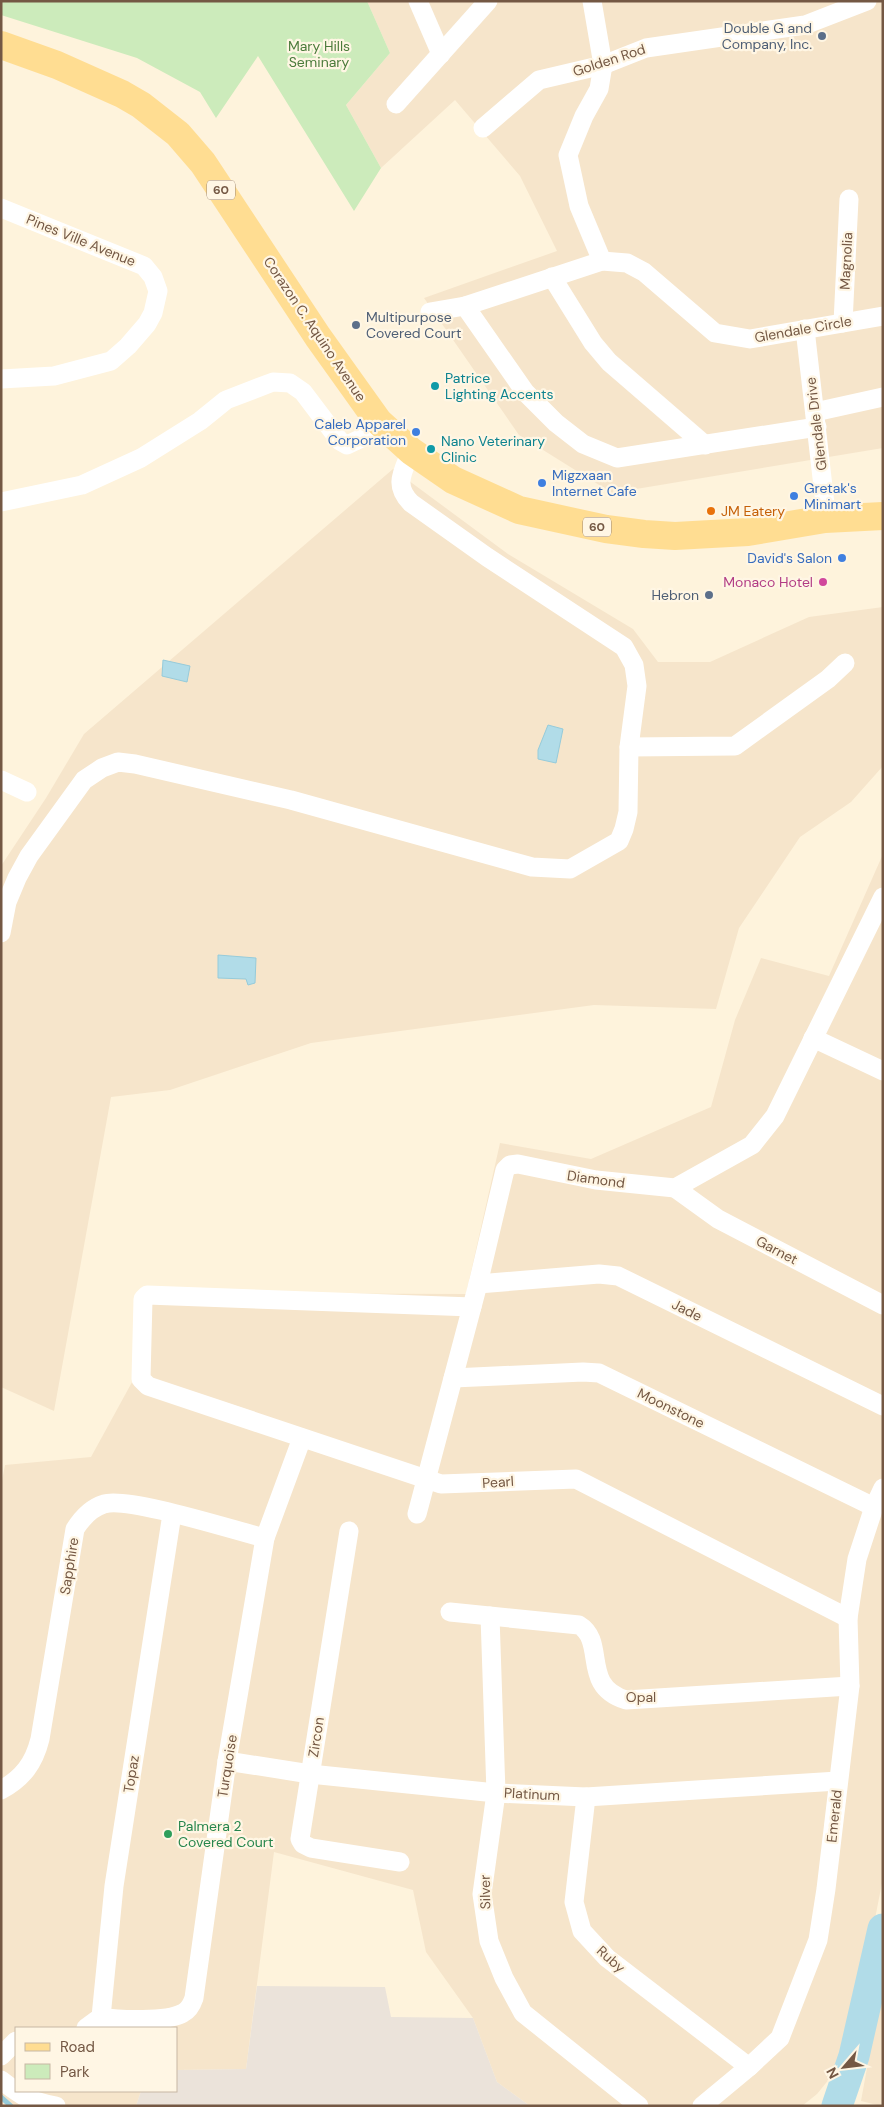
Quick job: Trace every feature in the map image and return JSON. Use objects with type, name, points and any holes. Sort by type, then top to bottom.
[{"type":"main road","name":"Corazon C. Aquino Avenue","points":[[1,45],[56,65],[122,94],[141,105],[178,134],[203,163],[318,337],[378,421],[411,451],[453,480],[519,510],[606,529],[675,536],[748,532],[825,519],[883,516]]},
{"type":"street","points":[[418,1],[441,54]]},
{"type":"street","points":[[396,104],[488,1]]},
{"type":"street","name":"Golden Rod","points":[[483,128],[539,80],[603,65],[646,48],[805,25],[867,1]]},
{"type":"street","points":[[430,312],[465,306],[602,261],[578,206],[568,155],[584,116],[599,89],[603,65],[588,2]]},
{"type":"street","name":"Magnolia","points":[[843,323],[849,199]]},
{"type":"street","name":"Pines Ville Avenue","points":[[1,208],[144,266],[153,277],[158,291],[153,313],[147,324],[128,346],[111,361],[54,376],[1,379]]},
{"type":"street","name":"Glendale Circle","points":[[602,261],[627,263],[644,272],[715,333],[750,339],[883,316]]},
{"type":"street","points":[[552,277],[593,344],[609,362],[705,445]]},
{"type":"street","points":[[465,306],[525,392],[556,423],[583,444],[617,458],[705,445],[816,420],[883,397]]},
{"type":"street","name":"Glendale Drive","points":[[805,329],[825,504],[825,519]]},
{"type":"street","points":[[1,502],[82,485],[141,458],[200,421],[226,400],[273,382],[290,383],[303,392],[340,442],[347,445],[364,437],[378,421]]},
{"type":"street","points":[[1,933],[7,902],[29,856],[84,780],[102,768],[118,762],[135,764],[291,800],[532,867],[570,869],[619,841],[628,812],[628,747],[637,686],[634,665],[624,646],[487,557],[411,503],[403,495],[399,483],[411,451]]},
{"type":"street","points":[[628,747],[735,746],[828,679],[845,663]]},
{"type":"street","points":[[1,780],[27,792]]},
{"type":"street","points":[[675,1188],[752,1146],[776,1116],[883,897]]},
{"type":"street","points":[[814,1038],[883,1071]]},
{"type":"street","name":"Diamond","points":[[417,1514],[478,1284],[505,1170],[510,1165],[518,1164],[596,1180],[675,1188]]},
{"type":"street","name":"Garnet","points":[[675,1188],[718,1218],[883,1305]]},
{"type":"street","name":"Jade","points":[[478,1284],[599,1274],[618,1276],[883,1406]]},
{"type":"street","name":"Pearl","points":[[472,1307],[147,1295],[143,1299],[141,1379],[148,1386],[426,1481],[462,1485],[576,1479],[848,1618]]},
{"type":"street","name":"Moonstone","points":[[453,1378],[583,1372],[598,1374],[874,1507]]},
{"type":"street","name":"Turquoise","points":[[94,2023],[173,2017],[183,2013],[191,2006],[194,1998],[228,1761],[266,1538],[302,1438]]},
{"type":"street","name":"Emerald","points":[[702,2106],[780,2038],[818,1940],[826,1889],[850,1686],[848,1618],[857,1559],[874,1507],[883,1488]]},
{"type":"street","name":"Sapphire","points":[[1,1790],[15,1782],[29,1768],[36,1755],[75,1529],[82,1518],[92,1510],[117,1502],[266,1538]]},
{"type":"street","name":"Topaz","points":[[94,2023],[172,1514]]},
{"type":"street","name":"Zircon","points":[[349,1531],[300,1838],[302,1844],[311,1848],[400,1862]]},
{"type":"street","name":"Opal","points":[[450,1612],[574,1624],[584,1628],[590,1638],[604,1687],[613,1696],[626,1700],[850,1686]]},
{"type":"street","name":"Silver","points":[[490,1616],[496,1792],[482,1894],[489,1941],[504,1978],[523,2013],[639,2106]]},
{"type":"street","name":"Platinum","points":[[228,1761],[310,1774],[496,1792],[586,1797],[838,1781]]},
{"type":"street","name":"Ruby","points":[[586,1797],[574,1902],[582,1931],[607,1958],[749,2067]]},
{"type":"street","points":[[1,2056],[15,2042]]},
{"type":"street","points":[[1,2080],[15,2091]]},
{"type":"street","points":[[16,2092],[34,2102],[56,2106]]},
{"type":"shaded area","points":[[367,1],[883,1],[883,448],[612,493],[519,435],[424,298],[557,251],[520,176],[455,100],[381,168],[346,105],[390,53]]},
{"type":"shaded area","points":[[393,469],[508,554],[633,629],[658,662],[710,662],[809,617],[883,607],[883,766],[851,802],[800,837],[739,928],[716,1009],[594,1005],[311,1043],[170,1090],[111,1097],[54,1411],[1,1387],[1,866],[46,798],[84,734]]},
{"type":"shaded area","points":[[883,854],[883,1878],[848,2056],[817,2094],[802,2106],[530,2106],[497,2082],[473,2018],[426,1952],[413,1890],[274,1852],[246,2069],[178,2070],[178,2027],[15,2027],[15,2092],[141,2092],[136,2106],[1,2106],[1,1486],[5,1465],[91,1457],[137,1373],[140,1293],[466,1294],[500,1143],[591,1159],[711,1107],[735,1020],[761,958],[829,976]]},
{"type":"shaded area","points":[[883,1980],[883,2106],[881,2106],[861,2101]]},
{"type":"shaded area","points":[[257,1986],[385,1987],[391,2017],[473,2018],[497,2082],[530,2106],[136,2106],[141,2092],[178,2092],[178,2070],[246,2069]]},
{"type":"green space","name":"Mary Hills Seminary","points":[[1,1],[367,1],[390,53],[346,105],[381,168],[354,211],[258,56],[216,118],[200,92],[137,58],[1,15]]},
{"type":"water","points":[[163,660],[190,666],[187,682],[162,676]]},
{"type":"water","points":[[548,725],[563,729],[556,763],[538,759],[538,750]]},
{"type":"water","points":[[218,955],[256,958],[255,983],[248,985],[246,979],[218,978]]},
{"type":"waterway","points":[[837,2106],[854,2056],[883,1929]]},
{"type":"waterway","points":[[1,2097],[11,2106]]},
{"type":"place","name":"Double G and Company, Inc.","points":[[822,36]]},
{"type":"place","name":"Multipurpose Covered Court","points":[[356,325]]},
{"type":"place","name":"Patrice Lighting Accents","points":[[435,386]]},
{"type":"place","name":"Caleb Apparel Corporation","points":[[416,432]]},
{"type":"place","name":"Nano Veterinary Clinic","points":[[431,449]]},
{"type":"place","name":"Migzxaan Internet Cafe","points":[[542,483]]},
{"type":"place","name":"Gretak's Minimart","points":[[794,496]]},
{"type":"place","name":"JM Eatery","points":[[711,511]]},
{"type":"place","name":"David's Salon","points":[[842,558]]},
{"type":"place","name":"Monaco Hotel","points":[[823,582]]},
{"type":"place","name":"Hebron","points":[[709,595]]},
{"type":"place","name":"Palmera 2 Covered Court","points":[[168,1834]]}]
